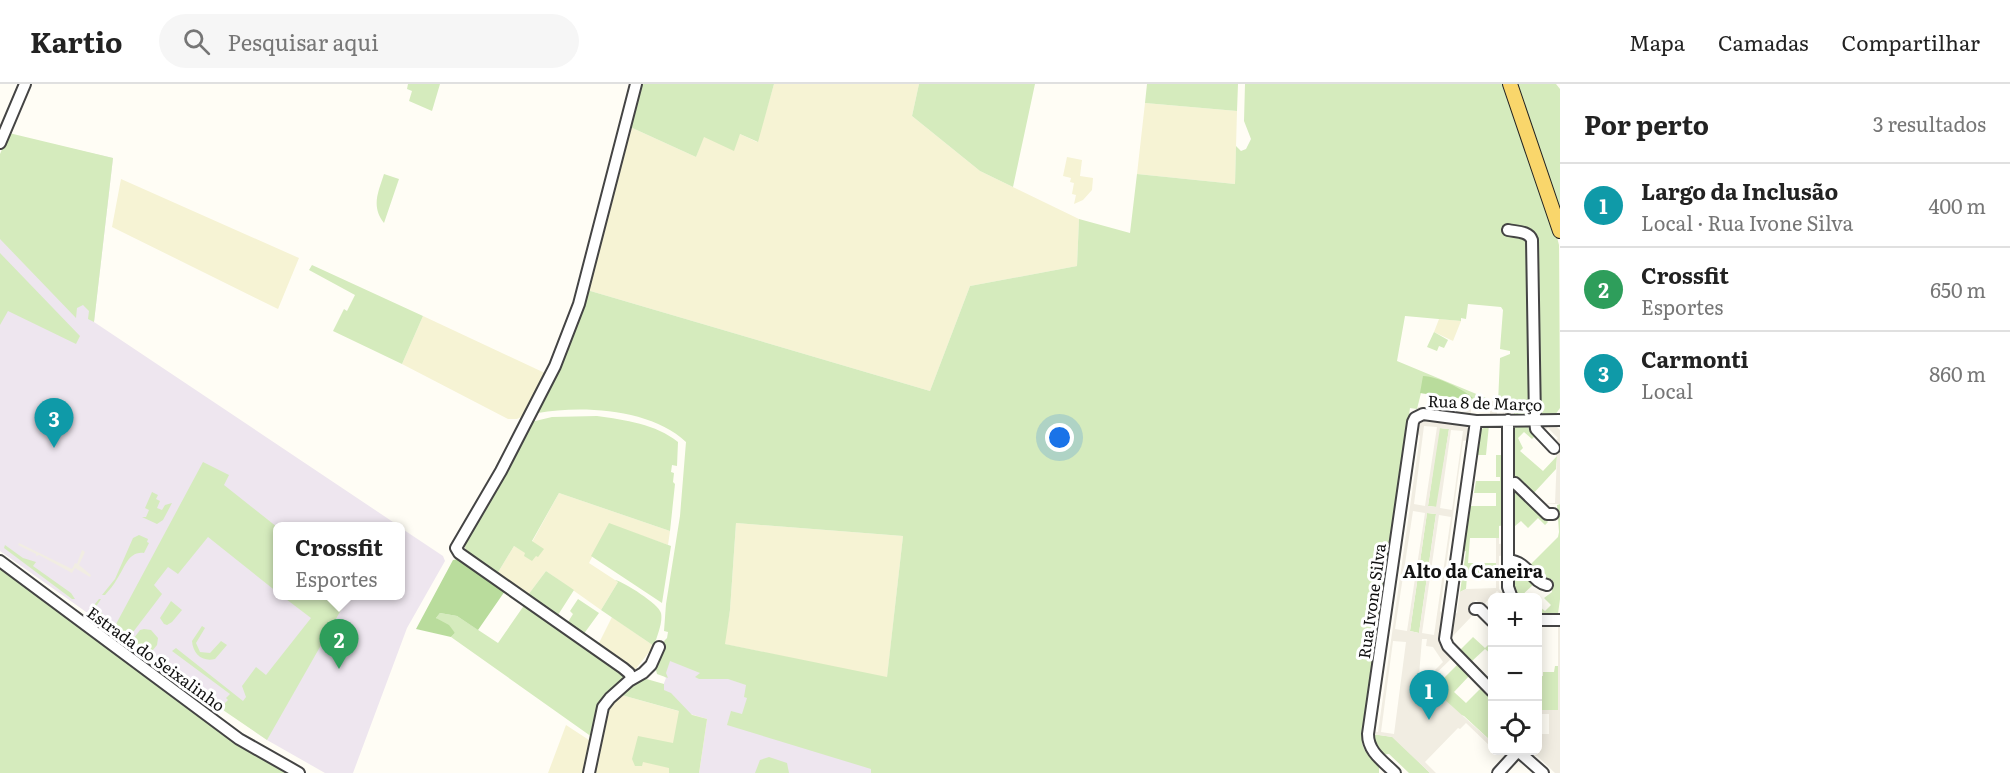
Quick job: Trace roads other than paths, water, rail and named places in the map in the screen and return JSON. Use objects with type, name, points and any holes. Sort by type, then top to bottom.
[{"type":"main road","points":[[1510,84],[1560,231]]},
{"type":"street","points":[[0,143],[25,84]]},
{"type":"street","points":[[632,679],[623,668],[459,553],[456,548],[501,471],[555,366],[579,304],[636,84]]},
{"type":"street","points":[[1508,230],[1527,233],[1532,240],[1535,420],[1536,429],[1554,448]]},
{"type":"street","name":"Rua 8 de Março","points":[[1413,422],[1415,418],[1423,414],[1476,421],[1560,420]]},
{"type":"street","points":[[1508,420],[1508,587],[1510,593]]},
{"type":"street","points":[[1476,421],[1445,639],[1448,646],[1488,687]]},
{"type":"street","name":"Rua Ivone Silva","points":[[1395,773],[1371,749],[1368,744],[1368,734],[1413,422]]},
{"type":"street","points":[[1509,483],[1515,483],[1547,514],[1553,514]]},
{"type":"street","points":[[1509,560],[1518,561],[1542,584],[1547,585]]},
{"type":"street","name":"Estrada do Seixalinho","points":[[0,561],[239,739],[299,773]]},
{"type":"street","points":[[1475,609],[1480,609],[1488,617]]},
{"type":"street","points":[[1542,620],[1560,620]]},
{"type":"street","points":[[589,773],[603,707],[610,698],[651,665],[659,647]]},
{"type":"street","points":[[1498,773],[1515,755]]},
{"type":"street","points":[[1523,755],[1543,773]]},
{"type":"place","name":"Carmonti","points":[[54,448]]},
{"type":"place","name":"Crossfit","points":[[339,669]]},
{"type":"place","name":"Largo da Inclusão","points":[[1429,720]]},
{"type":"district","name":"Alto da Caneira","points":[[1473,572]]}]
